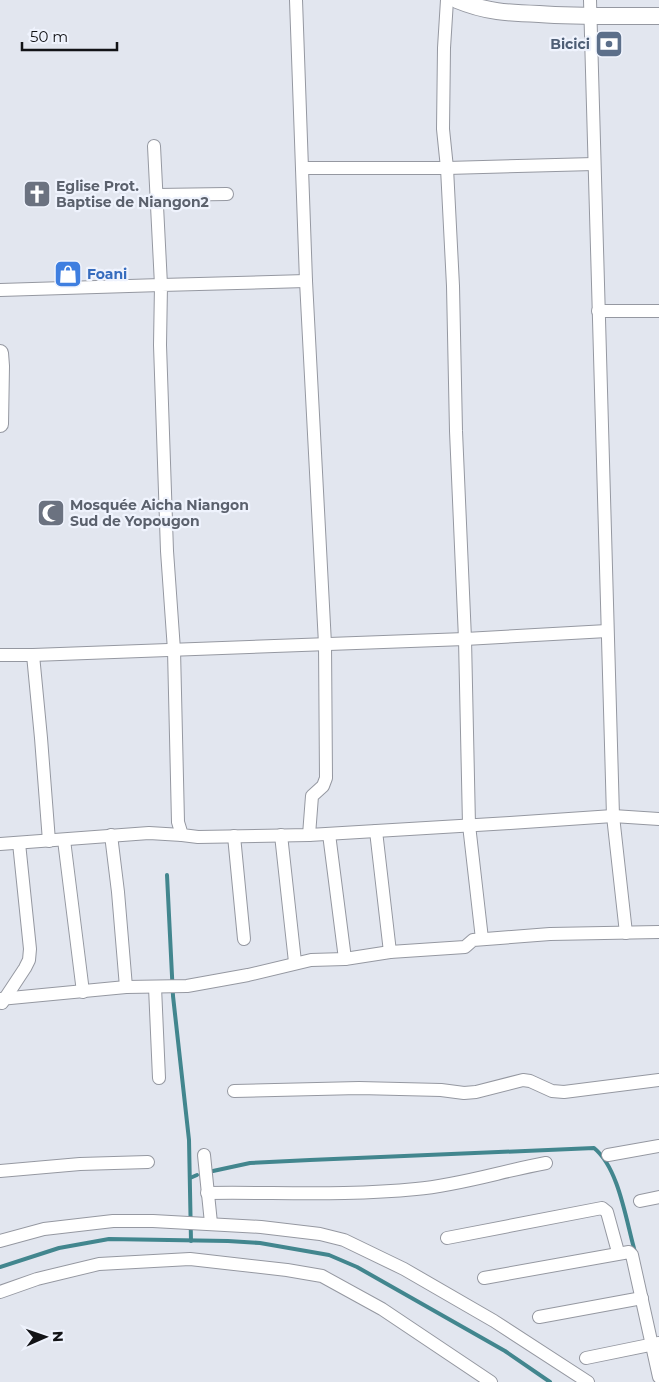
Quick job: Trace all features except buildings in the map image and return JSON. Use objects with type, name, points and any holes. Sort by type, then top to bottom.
[{"type":"street","points":[[296,0],[306,281],[326,644],[326,778],[323,786],[312,796],[310,835]]},
{"type":"street","points":[[447,0],[443,129],[447,168],[453,286],[456,431],[465,639],[469,825],[482,939]]},
{"type":"street","points":[[456,0],[488,11],[590,16],[659,16]]},
{"type":"street","points":[[590,0],[612,816],[626,933]]},
{"type":"street","points":[[154,146],[161,285],[160,344],[167,551],[174,650],[178,822],[182,836]]},
{"type":"street","points":[[302,168],[447,168],[594,164]]},
{"type":"street","points":[[157,195],[227,194]]},
{"type":"street","points":[[0,290],[306,281]]},
{"type":"street","points":[[598,311],[659,311]]},
{"type":"street","points":[[0,353],[0,424]]},
{"type":"street","points":[[0,655],[465,639],[607,631]]},
{"type":"street","points":[[33,655],[49,841]]},
{"type":"street","points":[[0,844],[149,833],[182,836],[310,835],[612,816],[659,819]]},
{"type":"street","points":[[376,831],[390,952]]},
{"type":"street","points":[[329,834],[345,959]]},
{"type":"street","points":[[281,835],[295,962]]},
{"type":"street","points":[[110,836],[118,892],[126,987]]},
{"type":"street","points":[[234,836],[244,939]]},
{"type":"street","points":[[64,840],[83,992]]},
{"type":"street","points":[[1,1002],[29,960],[30,949],[20,843]]},
{"type":"street","points":[[1,1002],[126,987],[167,987],[216,982],[295,962],[345,959],[390,952],[465,947],[473,940],[482,939],[550,934],[659,932]]},
{"type":"street","points":[[160,1078],[167,987]]},
{"type":"street","points":[[234,1091],[359,1088],[464,1093],[476,1092],[523,1080],[530,1081],[552,1091],[564,1092],[659,1080]]},
{"type":"street","points":[[608,1155],[659,1146]]},
{"type":"street","points":[[204,1155],[208,1223]]},
{"type":"street","points":[[0,1171],[80,1164],[148,1162]]},
{"type":"street","points":[[207,1193],[289,1194],[416,1189],[480,1179],[546,1163]]},
{"type":"street","points":[[640,1200],[659,1197]]},
{"type":"street","points":[[447,1238],[602,1208],[607,1212],[618,1252]]},
{"type":"street","points":[[0,1241],[44,1229],[123,1221],[261,1226],[320,1234],[344,1240],[404,1269],[494,1321],[588,1382]]},
{"type":"street","points":[[484,1278],[618,1252],[629,1252],[632,1255],[642,1298],[656,1344],[659,1377]]},
{"type":"street","points":[[0,1292],[37,1279],[99,1264],[181,1259],[287,1270],[322,1276],[382,1309],[491,1382]]},
{"type":"street","points":[[539,1317],[642,1298]]},
{"type":"street","points":[[586,1358],[656,1344]]},
{"type":"waterway","points":[[167,875],[173,996],[189,1140],[191,1241]]},
{"type":"waterway","points":[[213,1171],[250,1163],[594,1148],[603,1157],[616,1182],[635,1252]]},
{"type":"waterway","points":[[190,1178],[197,1175]]},
{"type":"waterway","points":[[0,1267],[59,1248],[109,1239],[260,1243],[329,1255],[357,1267],[505,1351],[550,1382]]},
{"type":"place","name":"Bicici","points":[[609,44]]},
{"type":"place","name":"Eglise Prot. Baptise de Niangon2","points":[[37,194]]},
{"type":"place","name":"Foani","points":[[68,274]]},
{"type":"place","name":"Mosquée Aicha Niangon Sud de Yopougon","points":[[51,513]]}]
